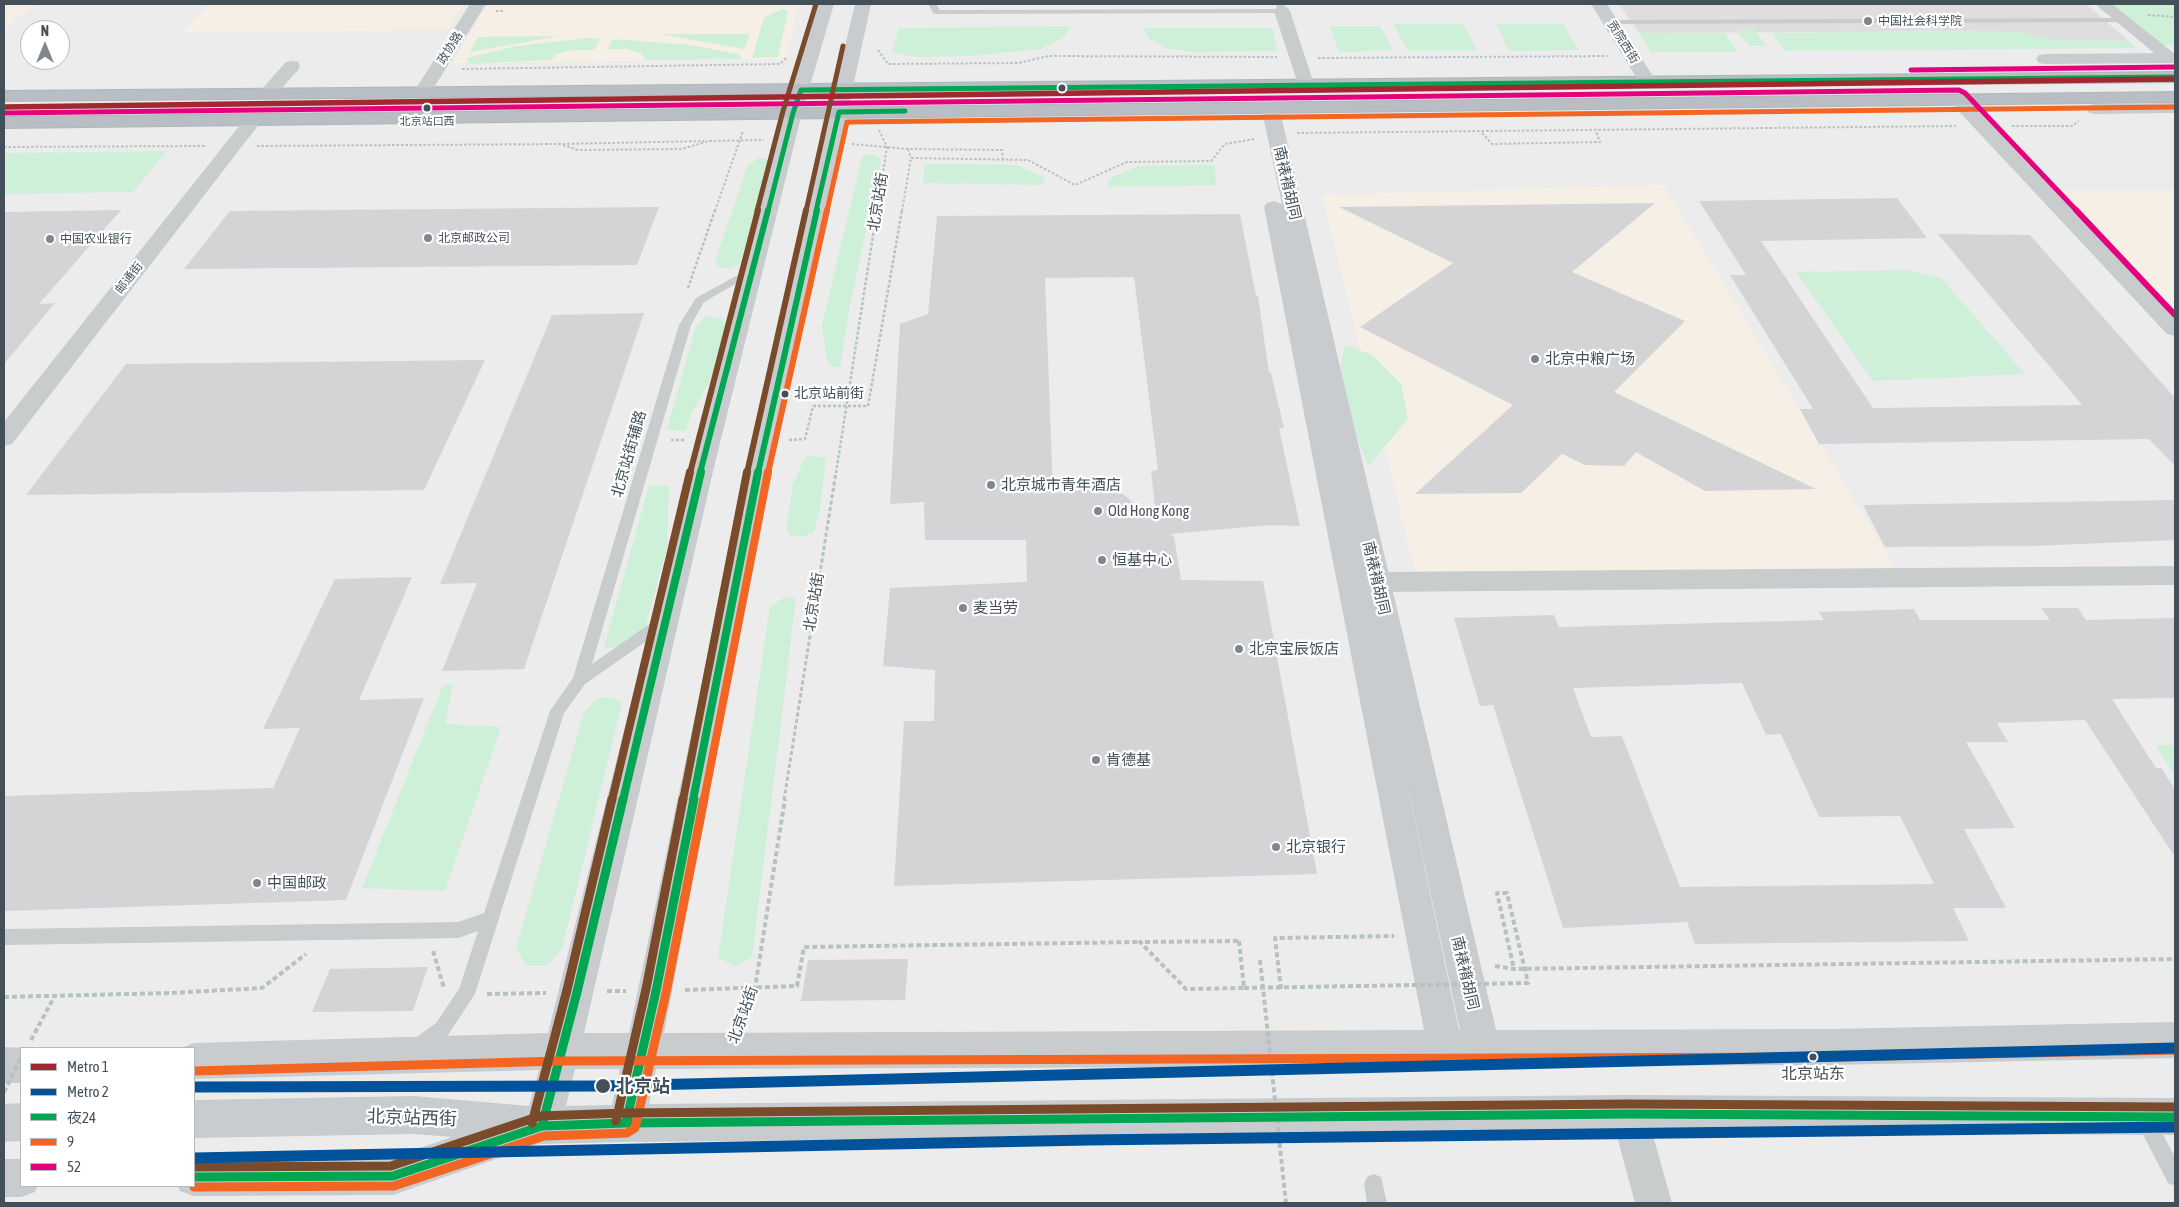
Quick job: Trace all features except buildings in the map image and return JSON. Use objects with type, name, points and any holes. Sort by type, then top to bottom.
[{"type":"highway","points":[[1934,80],[2045,59]]},
{"type":"highway","points":[[4,123],[749,113],[844,89],[2175,77]]},
{"type":"highway","points":[[4,96],[422,93],[797,101],[840,112],[2175,96]]},
{"type":"highway","points":[[1958,100],[2095,109]]},
{"type":"main road","points":[[542,1126],[664,622],[797,101],[826,4]]},
{"type":"main road","points":[[626,1123],[656,991],[764,441],[863,4]]},
{"type":"main road","name":"贡院西街","points":[[1599,4],[1648,81]]},
{"type":"main road","points":[[2045,59],[2172,58]]},
{"type":"main road","name":"南裱褙胡同","points":[[1262,107],[1332,491],[1445,1048]]},
{"type":"main road","name":"南裱褙胡同","points":[[1262,107],[1377,582],[1482,1049]]},
{"type":"main road","points":[[2095,109],[2175,108]]},
{"type":"main road","points":[[195,1061],[642,1051],[1819,1047],[2175,1040]]},
{"type":"main road","points":[[4,1066],[20,1065]]},
{"type":"main road","points":[[195,1177],[393,1176],[542,1126],[626,1123],[1629,1114],[2159,1116]]},
{"type":"main road","name":"北京站西街","points":[[195,1119],[414,1115],[542,1126]]},
{"type":"main road","points":[[4,1123],[20,1122]]},
{"type":"main road","points":[[4,1178],[20,1178]]},
{"type":"street","name":"政协路","points":[[422,93],[478,4]]},
{"type":"street","points":[[2103,4],[2172,58]]},
{"type":"street","points":[[1281,7],[1306,84]]},
{"type":"street","points":[[267,94],[292,66]]},
{"type":"street","points":[[1958,100],[2175,329]]},
{"type":"street","name":"邮通街","points":[[4,438],[254,119]]},
{"type":"street","points":[[1377,582],[2174,575]]},
{"type":"street","points":[[1629,1114],[1654,1203]]},
{"type":"lane","points":[[932,4],[937,12],[1281,7]]},
{"type":"lane","points":[[1610,22],[2123,20]]},
{"type":"lane","name":"北京站街辅路","points":[[580,680],[685,325],[700,300],[754,268]]},
{"type":"lane","points":[[407,1056],[442,1029],[466,994],[557,711],[580,680],[664,622]]},
{"type":"lane","points":[[4,938],[458,930],[491,918]]},
{"type":"lane","points":[[2159,1116],[2175,1176]]},
{"type":"lane","points":[[1374,1184],[1377,1203]]},
{"type":"path","points":[[878,50],[888,64],[1018,63],[1049,56],[1298,58],[1615,55]]},
{"type":"path","points":[[462,69],[780,64],[791,53]]},
{"type":"path","name":"北京站街","points":[[730,1051],[755,988],[887,147],[871,112]]},
{"type":"path","points":[[685,325],[686,294],[749,113]]},
{"type":"path","points":[[1482,132],[1492,144],[1600,142],[1596,131]]},
{"type":"path","points":[[4,147],[560,144],[708,141]]},
{"type":"path","points":[[560,144],[578,150],[673,149]]},
{"type":"path","points":[[911,158],[908,149],[1002,150],[1003,160]]},
{"type":"path","points":[[1140,942],[1186,989],[1281,989],[1528,983],[1508,893],[1497,893],[1514,968],[2175,959]]},
{"type":"path","points":[[1281,989],[1275,938],[1422,935]]},
{"type":"path","points":[[1178,941],[1239,941],[1244,988]]},
{"type":"path","points":[[1260,960],[1286,1203]]},
{"type":"path","points":[[4,997],[170,993]]},
{"type":"path","points":[[28,1047],[54,997]]},
{"type":"path","points":[[4,1092],[20,1060]]},
{"type":"shaded area","points":[[4,4],[35,4],[4,29]]},
{"type":"shaded area","points":[[210,4],[464,4],[448,30],[181,33]]},
{"type":"shaded area","points":[[488,4],[799,4],[786,59],[453,63]]},
{"type":"shaded area","name":"中国社会科学院","points":[[1619,4],[2086,4],[2129,41],[2054,40],[2015,31],[1639,33]]},
{"type":"shaded area","points":[[1664,185],[1898,572],[1416,577],[1322,195]]},
{"type":"shaded area","points":[[2058,190],[2175,190],[2175,318]]},
{"type":"green space","points":[[2110,4],[2175,4],[2175,45],[2159,45]]},
{"type":"green space","points":[[783,9],[788,11],[778,57],[752,58],[764,18]]},
{"type":"green space","points":[[1393,24],[1463,24],[1477,50],[1408,51]]},
{"type":"green space","points":[[1496,24],[1563,24],[1579,50],[1509,51]]},
{"type":"green space","points":[[1070,26],[1064,37],[1041,49],[972,56],[918,57],[892,53],[899,28]]},
{"type":"green space","points":[[1330,26],[1380,26],[1393,50],[1339,52]]},
{"type":"green space","points":[[1144,28],[1272,28],[1277,51],[1194,52],[1168,49],[1148,38]]},
{"type":"green space","points":[[1736,29],[1754,29],[1767,46],[1749,46]]},
{"type":"green space","points":[[2015,31],[2055,40],[2129,41],[2136,48],[1786,51],[1772,33]]},
{"type":"green space","points":[[1639,33],[1724,33],[1738,52],[1651,52]]},
{"type":"green space","points":[[659,34],[750,34],[744,49]]},
{"type":"green space","points":[[559,36],[470,52],[478,37]]},
{"type":"green space","points":[[588,38],[600,39],[594,50],[574,50],[556,54],[551,60],[468,64],[467,58],[517,46]]},
{"type":"green space","points":[[613,39],[690,45],[738,54],[743,59],[645,60],[641,53],[626,49],[608,49]]},
{"type":"green space","points":[[167,151],[133,192],[4,194],[4,153]]},
{"type":"green space","points":[[870,154],[879,157],[881,162],[850,305],[840,367],[832,367],[827,361],[822,326],[862,157]]},
{"type":"green space","points":[[759,158],[771,159],[771,165],[740,263],[732,269],[719,267],[715,261],[748,165]]},
{"type":"green space","points":[[925,164],[1016,165],[1045,178],[1044,185],[923,183]]},
{"type":"green space","points":[[1215,165],[1216,185],[1108,187],[1108,179],[1139,166]]},
{"type":"green space","points":[[1909,270],[1941,278],[2025,374],[1873,381],[1796,272]]},
{"type":"green space","points":[[706,316],[722,319],[727,325],[714,374],[692,412],[686,431],[667,430],[695,328]]},
{"type":"green space","points":[[1345,345],[1372,355],[1401,384],[1408,419],[1368,466],[1345,406],[1341,364]]},
{"type":"green space","points":[[809,456],[826,458],[820,510],[814,532],[803,537],[791,536],[786,527],[793,485],[804,459]]},
{"type":"green space","points":[[649,485],[669,486],[667,547],[644,633],[627,648],[604,647]]},
{"type":"green space","points":[[785,597],[796,599],[752,957],[735,966],[718,958],[770,606]]},
{"type":"green space","points":[[453,684],[445,724],[501,727],[445,891],[362,888],[443,685]]},
{"type":"green space","points":[[612,697],[622,703],[562,949],[547,966],[526,966],[516,948],[584,712],[597,698]]},
{"type":"green space","points":[[2155,745],[2175,745],[2175,775]]},
{"type":"metro line","name":"1","points":[[4,107],[2175,79]]},
{"type":"metro line","name":"2","points":[[195,1087],[604,1086],[2175,1048]]},
{"type":"metro line","name":"2","points":[[195,1158],[1088,1140],[2175,1127]]},
{"type":"transit line","points":[[532,1123],[567,990],[692,465],[783,111],[816,4]]},
{"type":"transit line","points":[[616,1121],[646,989],[754,439],[843,46]]},
{"type":"transit line","name":"52","points":[[1911,70],[2175,67]]},
{"type":"transit line","name":"夜24","points":[[542,1126],[577,992],[702,467],[793,113],[801,90],[2175,77]]},
{"type":"transit line","name":"52","points":[[4,113],[1959,90],[1965,93],[2175,315]]},
{"type":"transit line","name":"9","points":[[195,1187],[394,1186],[544,1136],[627,1133],[635,1128],[666,993],[774,443],[847,122],[2175,107]]},
{"type":"transit line","name":"夜24","points":[[626,1123],[656,991],[764,441],[839,112],[905,111]]},
{"type":"transit line","name":"9","points":[[195,1071],[561,1061],[1829,1057],[2175,1050]]},
{"type":"transit line","points":[[195,1167],[391,1166],[540,1116],[626,1113],[1629,1104],[2175,1107]]},
{"type":"transit line","name":"夜24","points":[[195,1177],[393,1176],[542,1126],[626,1123],[1629,1114],[2175,1117]]},
{"type":"place","name":"中国社会科学院","points":[[1868,21]]},
{"type":"place","name":"北京站口西","points":[[427,108]]},
{"type":"place","name":"北京邮政公司","points":[[428,238]]},
{"type":"place","name":"中国农业银行","points":[[50,239]]},
{"type":"place","name":"北京中粮广场","points":[[1535,359]]},
{"type":"place","name":"北京站前街","points":[[785,394]]},
{"type":"place","name":"北京城市青年酒店","points":[[991,485]]},
{"type":"place","name":"Old Hong Kong","points":[[1098,511]]},
{"type":"place","name":"恒基中心","points":[[1102,560]]},
{"type":"place","name":"麦当劳","points":[[963,608]]},
{"type":"place","name":"北京宝辰饭店","points":[[1239,649]]},
{"type":"place","name":"肯德基","points":[[1096,760]]},
{"type":"place","name":"北京银行","points":[[1276,847]]},
{"type":"place","name":"中国邮政","points":[[257,883]]},
{"type":"place","name":"北京站东","points":[[1813,1057]]},
{"type":"place","name":"北京站","points":[[603,1086]]}]
